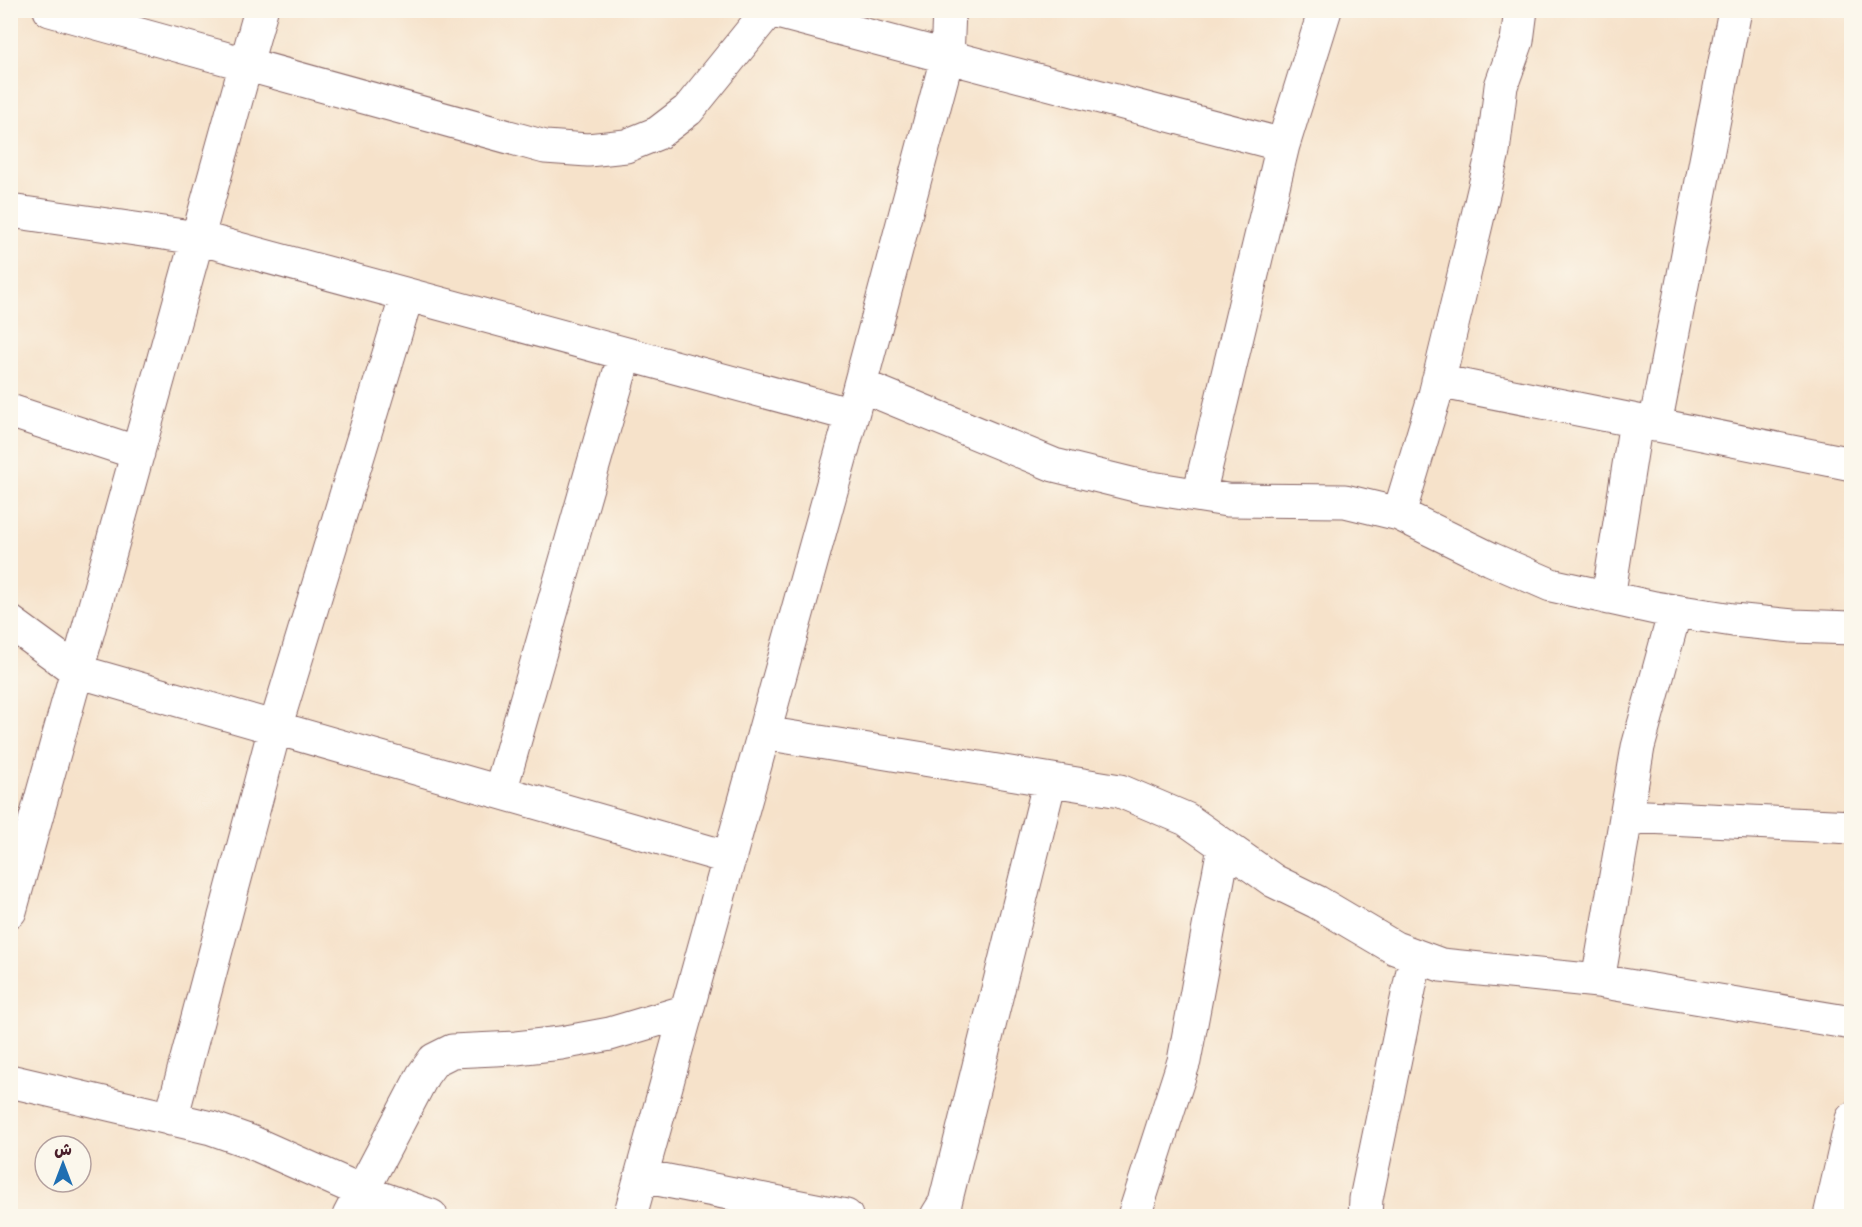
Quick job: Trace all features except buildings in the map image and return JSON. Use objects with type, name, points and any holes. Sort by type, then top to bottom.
[{"type":"street","points":[[10,911],[18,848],[77,671],[261,10]]},
{"type":"street","points":[[52,11],[545,147],[588,150],[626,146],[658,133],[688,111],[769,10],[1283,145]]},
{"type":"street","points":[[630,1216],[856,400],[947,58],[949,10]]},
{"type":"street","points":[[1198,495],[1283,145],[1325,10]]},
{"type":"street","points":[[1399,514],[1438,381],[1493,152],[1501,86],[1517,40],[1521,10]]},
{"type":"street","points":[[1608,598],[1735,10]]},
{"type":"street","points":[[10,211],[198,238],[625,354],[856,400],[1054,465],[1139,486],[1227,500],[1345,501],[1399,514],[1491,559],[1551,585],[1608,598],[1745,621],[1851,628]]},
{"type":"street","points":[[171,1119],[275,728],[407,295]]},
{"type":"street","points":[[500,792],[625,354]]},
{"type":"street","points":[[1438,381],[1851,464]]},
{"type":"street","points":[[10,411],[138,453]]},
{"type":"street","points":[[1598,981],[1638,747],[1675,611]]},
{"type":"street","points":[[10,622],[77,671],[730,858]]},
{"type":"street","points":[[764,733],[1120,791],[1186,819],[1274,881],[1317,902],[1395,948],[1441,965],[1598,981],[1851,1023]]},
{"type":"street","points":[[937,1216],[945,1203],[1050,780]]},
{"type":"street","points":[[1626,816],[1851,827]]},
{"type":"street","points":[[1134,1216],[1184,1061],[1224,847]]},
{"type":"street","points":[[1365,1216],[1366,1199],[1416,956]]},
{"type":"street","points":[[355,1204],[423,1075],[434,1060],[452,1052],[538,1046],[609,1034],[687,1011]]},
{"type":"street","points":[[10,1081],[212,1128],[251,1142],[355,1204],[431,1216]]},
{"type":"street","points":[[1830,1216],[1851,1119]]},
{"type":"street","points":[[642,1176],[846,1216]]}]
